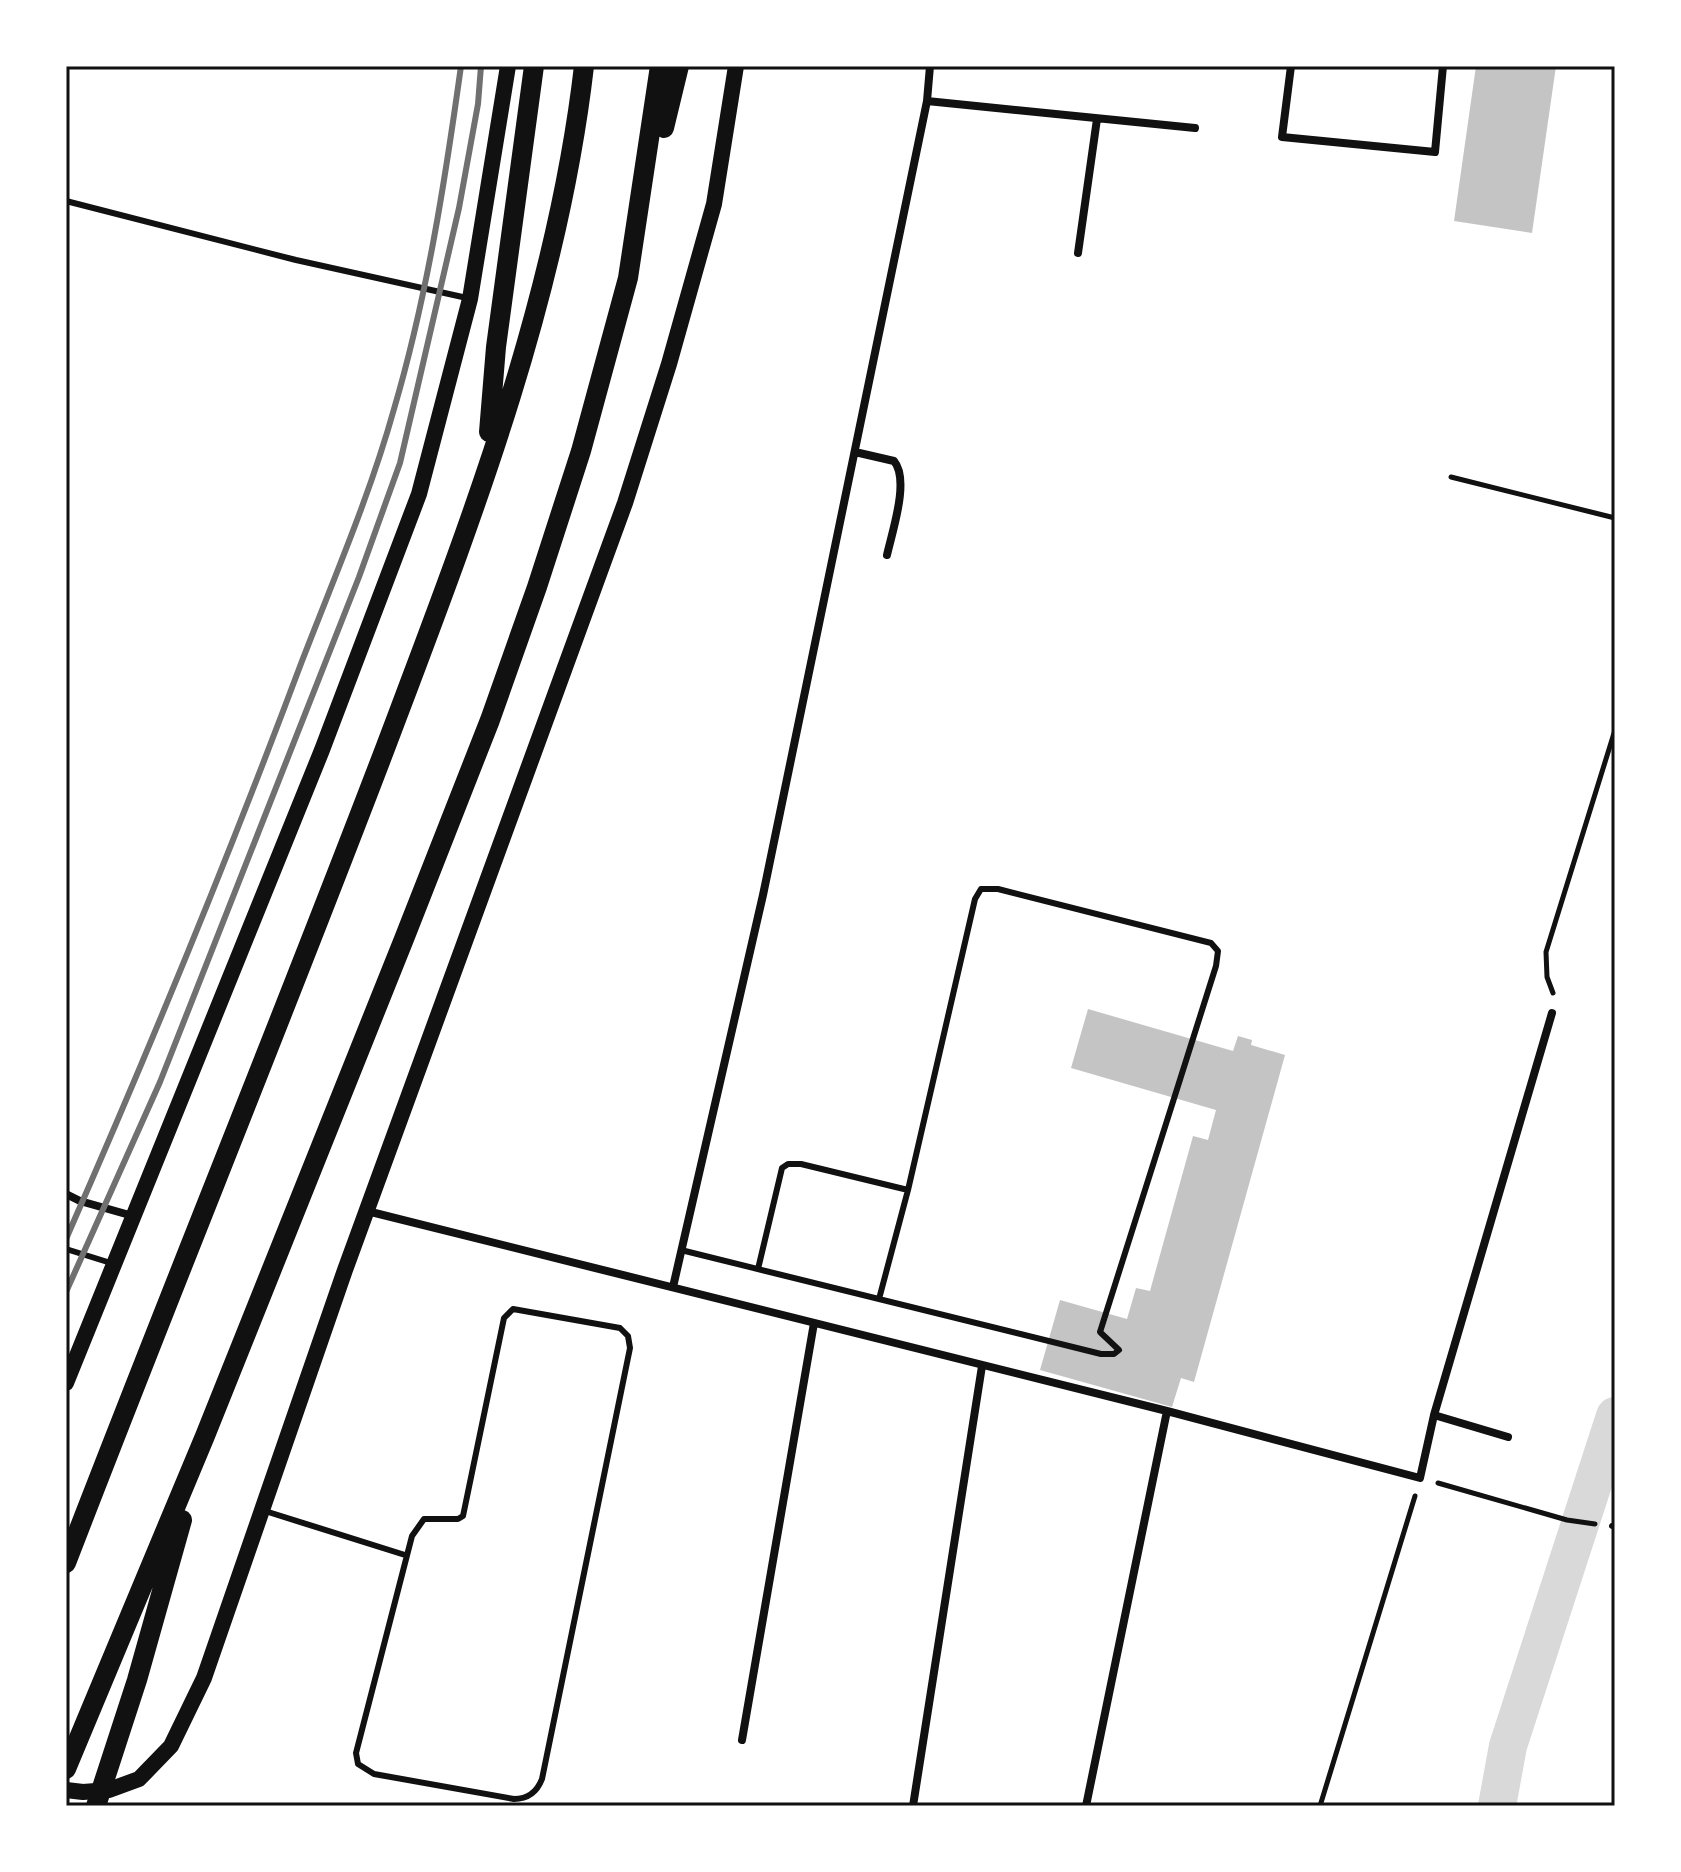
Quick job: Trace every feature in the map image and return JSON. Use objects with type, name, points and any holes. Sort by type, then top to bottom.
[{"type":"main road","points":[[66,1383],[316,765],[419,494],[470,299],[508,66]]},
{"type":"main road","points":[[486,468],[496,347],[534,66]]},
{"type":"main road","points":[[66,1563],[305,955],[434,618],[486,468],[544,276],[565,183],[584,66]]},
{"type":"main road","points":[[628,278],[660,66]]},
{"type":"main road","points":[[66,1769],[205,1436],[490,720],[581,451],[628,278],[679,66]]},
{"type":"main road","points":[[66,1790],[109,1790],[139,1779],[171,1746],[204,1678],[367,1211],[625,503],[714,204],[736,66]]},
{"type":"main road","points":[[96,1806],[137,1680],[205,1436]]},
{"type":"main road","points":[[66,1525],[111,1446]]},
{"type":"street","points":[[673,1287],[763,895],[927,101],[930,66]]},
{"type":"street","points":[[1291,66],[1282,137],[1435,152],[1443,66]]},
{"type":"street","points":[[927,101],[1195,128]]},
{"type":"street","points":[[1078,253],[1097,119]]},
{"type":"street","points":[[855,452],[894,461],[900,472],[900,497],[887,555]]},
{"type":"street","points":[[367,1211],[1167,1411],[1420,1478],[1434,1415],[1552,1013]]},
{"type":"street","points":[[66,1194],[133,1216]]},
{"type":"street","points":[[742,1740],[814,1323]]},
{"type":"street","points":[[913,1806],[982,1366]]},
{"type":"street","points":[[1086,1806],[1167,1411]]},
{"type":"street","points":[[1434,1415],[1508,1437]]},
{"type":"lane","points":[[66,201],[296,260],[470,299]]},
{"type":"lane","points":[[681,1250],[1101,1354],[1109,1355],[1119,1350],[1100,1332],[1216,966],[1218,951],[1215,947],[1202,939],[998,889],[981,889],[975,899],[908,1190],[879,1299]]},
{"type":"lane","points":[[758,1269],[781,1172],[788,1164],[801,1164],[908,1190]]},
{"type":"lane","points":[[66,1249],[114,1264]]},
{"type":"lane","points":[[520,1309],[617,1327],[624,1332],[630,1352],[542,1779],[529,1796],[514,1799],[386,1777],[369,1773],[358,1764],[356,1746],[405,1555],[412,1536],[424,1519],[458,1519],[463,1516],[503,1322],[508,1312],[520,1309]]},
{"type":"lane","points":[[262,1510],[405,1555]]},
{"type":"path","points":[[1451,477],[1615,518]]},
{"type":"path","points":[[1552,1013],[1554,997],[1547,977],[1546,952],[1615,730]]},
{"type":"path","points":[[1320,1806],[1420,1478],[1567,1520]]},
{"type":"building","points":[[1476,66],[1556,66],[1532,233],[1454,221]]},
{"type":"building","points":[[1088,1009],[1233,1051],[1238,1036],[1252,1040],[1251,1045],[1285,1055],[1194,1382],[1181,1378],[1172,1407],[1040,1370],[1060,1300],[1127,1319],[1136,1288],[1150,1291],[1193,1136],[1208,1140],[1216,1110],[1071,1068]]},
{"type":"waterway","points":[[1497,1806],[1508,1746],[1615,1416]]},
{"type":"railway","points":[[66,1239],[217,879],[374,473],[406,367],[425,282],[461,66]]},
{"type":"railway","points":[[66,1292],[160,1082],[359,577],[400,463],[459,208],[478,104],[481,66]]}]
